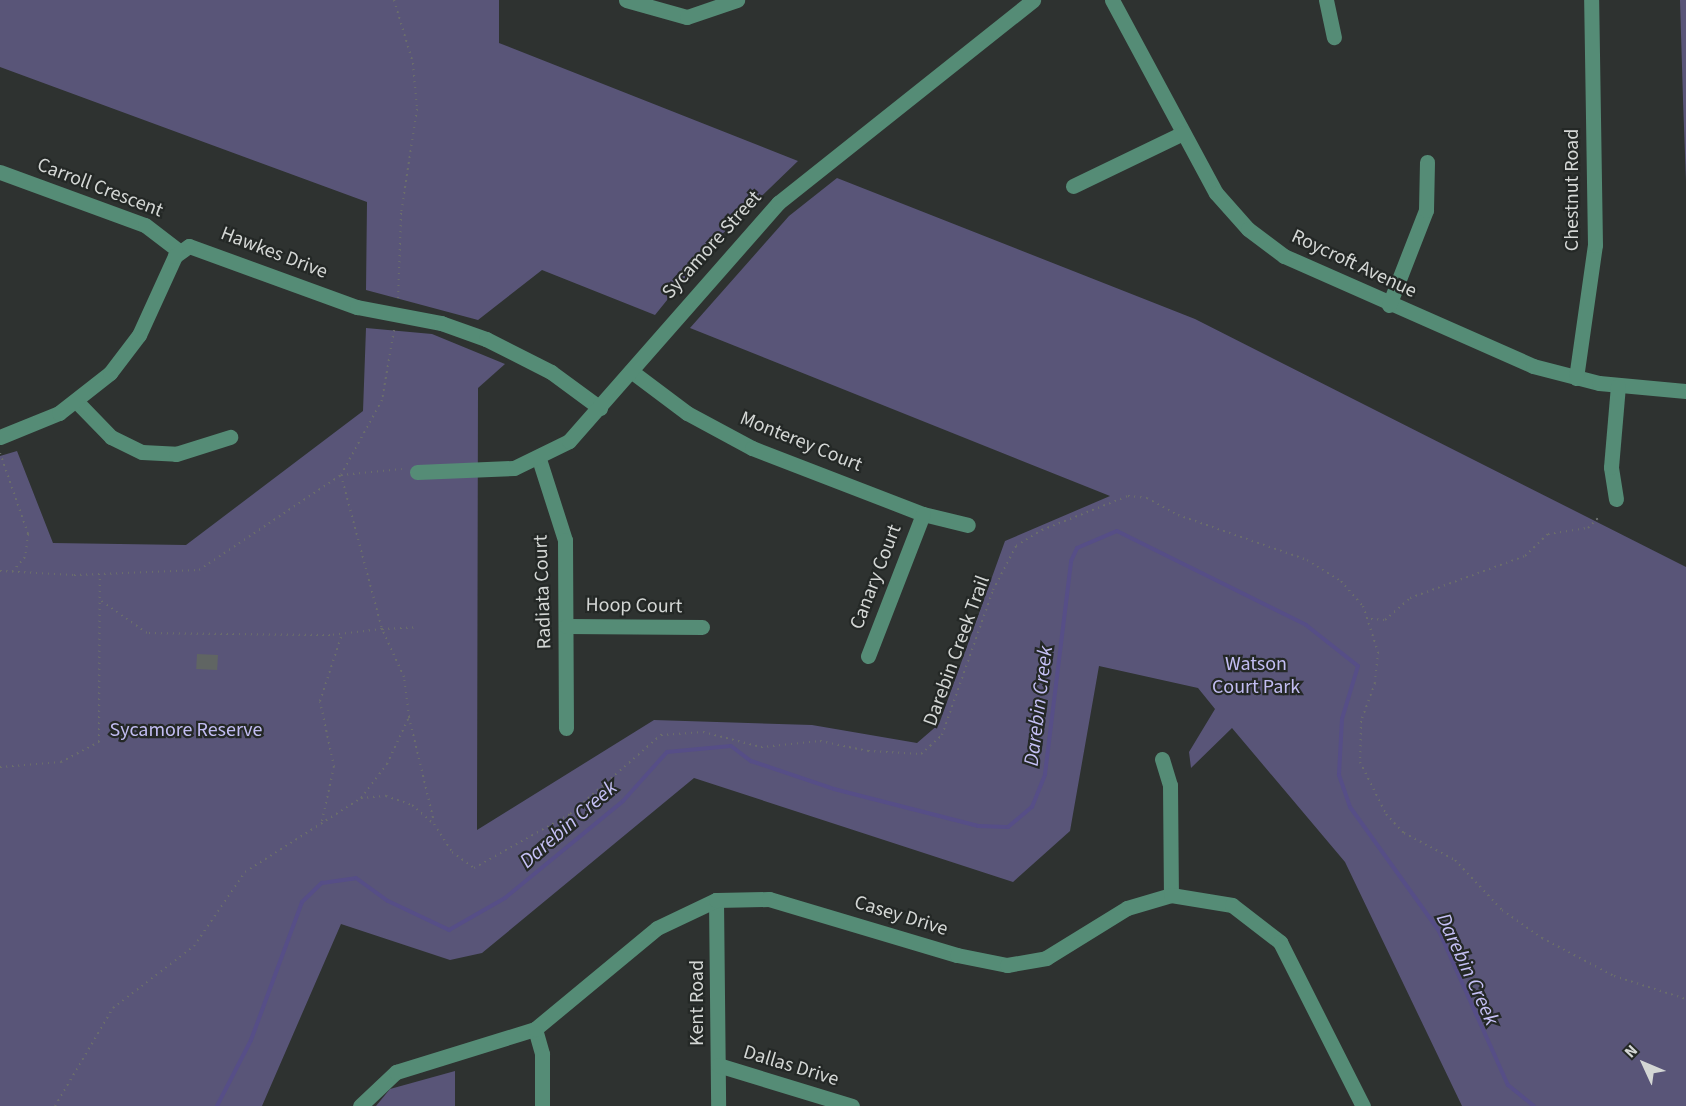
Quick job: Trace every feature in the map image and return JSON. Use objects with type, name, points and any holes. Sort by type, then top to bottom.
[{"type":"street","points":[[626,0],[687,17],[737,0]]},
{"type":"street","name":"Sycamore Street","points":[[417,472],[499,470],[539,459],[569,441],[778,203],[1033,0]]},
{"type":"street","name":"Roycroft Avenue","points":[[1112,0],[1216,193],[1257,236],[1305,268],[1533,366],[1576,378],[1618,386],[1686,391]]},
{"type":"street","points":[[1326,0],[1334,37]]},
{"type":"street","name":"Chestnut Road","points":[[1576,378],[1595,245],[1591,0]]},
{"type":"street","points":[[1073,186],[1183,133]]},
{"type":"street","points":[[1389,305],[1426,210],[1427,162]]},
{"type":"street","name":"Carroll Crescent","points":[[0,172],[145,225],[179,251]]},
{"type":"street","name":"Hawkes Drive","points":[[179,251],[196,246],[357,307],[396,316],[441,322],[506,348],[600,408]]},
{"type":"street","points":[[0,437],[77,402],[110,373],[139,335],[179,251]]},
{"type":"street","name":"Monterey Court","points":[[631,371],[687,413],[752,448],[923,514],[968,525]]},
{"type":"street","name":"Roycroft Avenue","points":[[1669,388],[1686,384]]},
{"type":"street","points":[[1616,499],[1611,467],[1618,386]]},
{"type":"street","points":[[77,402],[105,432],[142,452],[176,454],[230,437]]},
{"type":"street","name":"Radiata Court","points":[[539,459],[564,532],[566,728]]},
{"type":"street","name":"Canary Court","points":[[868,656],[923,514]]},
{"type":"street","name":"Hoop Court","points":[[566,626],[702,627]]},
{"type":"street","points":[[1162,759],[1170,785],[1171,895]]},
{"type":"street","name":"Casey Drive","points":[[360,1106],[396,1072],[536,1029],[657,928],[716,900],[777,900],[957,955],[1007,964],[1046,958],[1127,908],[1171,895],[1232,905],[1280,942],[1363,1106]]},
{"type":"street","name":"Kent Road","points":[[716,900],[717,1106]]},
{"type":"street","points":[[536,1029],[542,1054],[542,1106]]},
{"type":"street","name":"Dallas Drive","points":[[718,1065],[852,1106]]},
{"type":"path","points":[[394,0],[413,63],[417,109],[401,213],[396,316],[382,400],[341,475],[382,629],[404,677],[409,717],[434,824]]},
{"type":"path","points":[[0,453],[28,534],[25,557],[11,573]]},
{"type":"path","points":[[0,572],[100,574],[199,570],[341,475],[385,468],[417,472]]},
{"type":"path","name":"Darebin Creek Trail","points":[[361,798],[399,800],[434,824],[452,852],[474,868],[570,814],[637,750],[672,732],[703,732],[761,747],[820,741],[868,751],[921,754],[942,735],[993,590],[1016,546],[1042,530],[1128,496],[1148,498],[1178,515],[1307,560],[1354,593],[1370,619],[1378,668],[1364,707],[1360,762],[1386,814],[1404,833],[1455,860],[1502,910],[1542,938],[1614,976],[1686,999]]},
{"type":"path","points":[[1370,619],[1385,620],[1410,598],[1525,556],[1548,534],[1588,528],[1599,517]]},
{"type":"path","points":[[0,766],[61,762],[99,742],[100,574]]},
{"type":"path","points":[[100,600],[147,633],[342,634],[417,627]]},
{"type":"path","points":[[322,821],[334,767],[320,701],[342,634]]},
{"type":"path","points":[[55,1106],[112,1008],[194,946],[236,881],[257,861],[361,798],[387,764],[409,717]]},
{"type":"green space","points":[[0,0],[499,0],[499,43],[798,161],[714,242],[655,315],[542,270],[478,320],[366,290],[367,202],[0,67]]},
{"type":"green space","points":[[1680,0],[1686,0],[1686,181],[1683,100]]},
{"type":"green space","points":[[837,178],[1195,319],[1686,567],[1686,1106],[1462,1106],[1345,862],[1232,728],[1191,768],[1189,752],[1215,709],[1198,688],[1099,666],[1070,831],[1013,882],[694,778],[482,953],[450,960],[341,924],[262,1106],[0,1106],[0,456],[17,451],[53,543],[186,545],[363,411],[366,328],[432,334],[505,364],[478,388],[477,830],[654,720],[812,725],[917,743],[939,724],[1005,541],[1110,496],[690,328],[789,216]]},
{"type":"green space","points":[[455,1071],[455,1106],[376,1106],[390,1089]]},
{"type":"building","points":[[197,654],[218,655],[217,670],[196,669]]},
{"type":"waterway","name":"Darebin Creek","points":[[217,1106],[251,1040],[302,902],[322,883],[356,878],[388,901],[449,930],[505,898],[623,801],[667,752],[731,746],[751,761],[834,789],[978,826],[1008,827],[1032,807],[1045,774],[1071,561],[1077,548],[1117,531],[1306,625],[1358,666],[1342,719],[1339,775],[1350,807],[1439,931],[1508,1085],[1534,1106]]},
{"type":"park label","name":"Watson Court Park","points":[[1256,676]]},
{"type":"park label","name":"Sycamore Reserve","points":[[186,730]]}]
